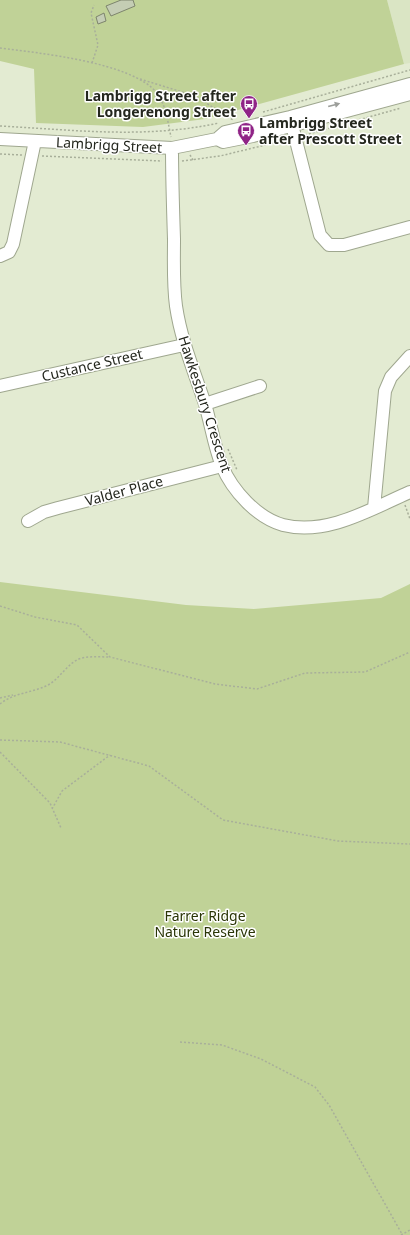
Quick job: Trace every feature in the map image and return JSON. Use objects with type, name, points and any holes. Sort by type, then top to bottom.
[{"type":"street","name":"Lambrigg Street","points":[[0,139],[172,148],[217,139],[223,142],[410,84]]},
{"type":"street","name":"Lambrigg Street","points":[[291,122],[410,94]]},
{"type":"street","points":[[291,122],[320,234],[329,245],[344,245],[410,227]]},
{"type":"street","points":[[0,256],[9,252],[13,244],[35,140]]},
{"type":"street","name":"Hawkesbury Crescent","points":[[172,148],[175,285],[179,322],[184,345],[205,404],[222,466],[240,495],[254,508],[282,525],[296,527],[324,526],[374,508],[410,492]]},
{"type":"street","name":"Custance Street","points":[[0,386],[184,345]]},
{"type":"street","points":[[374,508],[385,391],[391,377],[410,356]]},
{"type":"street","points":[[205,404],[260,386]]},
{"type":"street","name":"Valder Place","points":[[28,521],[44,512],[58,508],[222,466]]},
{"type":"path","points":[[92,64],[98,45],[91,13],[94,4]]},
{"type":"path","points":[[93,21],[97,20]]},
{"type":"path","points":[[0,48],[72,57],[134,76],[195,96],[233,120]]},
{"type":"path","points":[[260,113],[410,70]]},
{"type":"path","points":[[138,78],[157,93],[167,118],[172,148]]},
{"type":"path","points":[[0,126],[126,134],[188,130],[237,119]]},
{"type":"path","points":[[0,606],[35,617],[77,625],[110,657]]},
{"type":"path","points":[[0,698],[46,686],[64,673],[75,661],[82,658],[110,657],[215,684],[257,689],[305,673],[365,672],[410,652]]},
{"type":"path","points":[[0,704],[17,694]]},
{"type":"path","points":[[0,740],[60,742],[149,766],[223,820],[338,841],[410,844]]},
{"type":"path","points":[[0,752],[50,803],[61,828]]},
{"type":"path","points":[[52,809],[62,791],[110,755]]},
{"type":"path","points":[[180,1042],[222,1044],[261,1058],[315,1087],[330,1105],[401,1235],[410,1230]]},
{"type":"shaded area","points":[[387,0],[410,0],[410,63],[404,64]]},
{"type":"green space","points":[[0,0],[387,0],[404,64],[205,119],[143,127],[36,123],[34,69],[0,61]]},
{"type":"green space","name":"Farrer Ridge Nature Reserve","points":[[0,582],[186,605],[254,609],[381,598],[410,584],[410,1235],[0,1235]]},
{"type":"building","points":[[121,0],[133,0],[135,6],[111,16],[106,6]]},
{"type":"building","points":[[104,13],[106,21],[98,24],[96,17]]},
{"type":"place","name":"Lambrigg Street after Longerenong Street","points":[[249,119]]},
{"type":"place","name":"Lambrigg Street after Prescott Street","points":[[246,146]]}]
